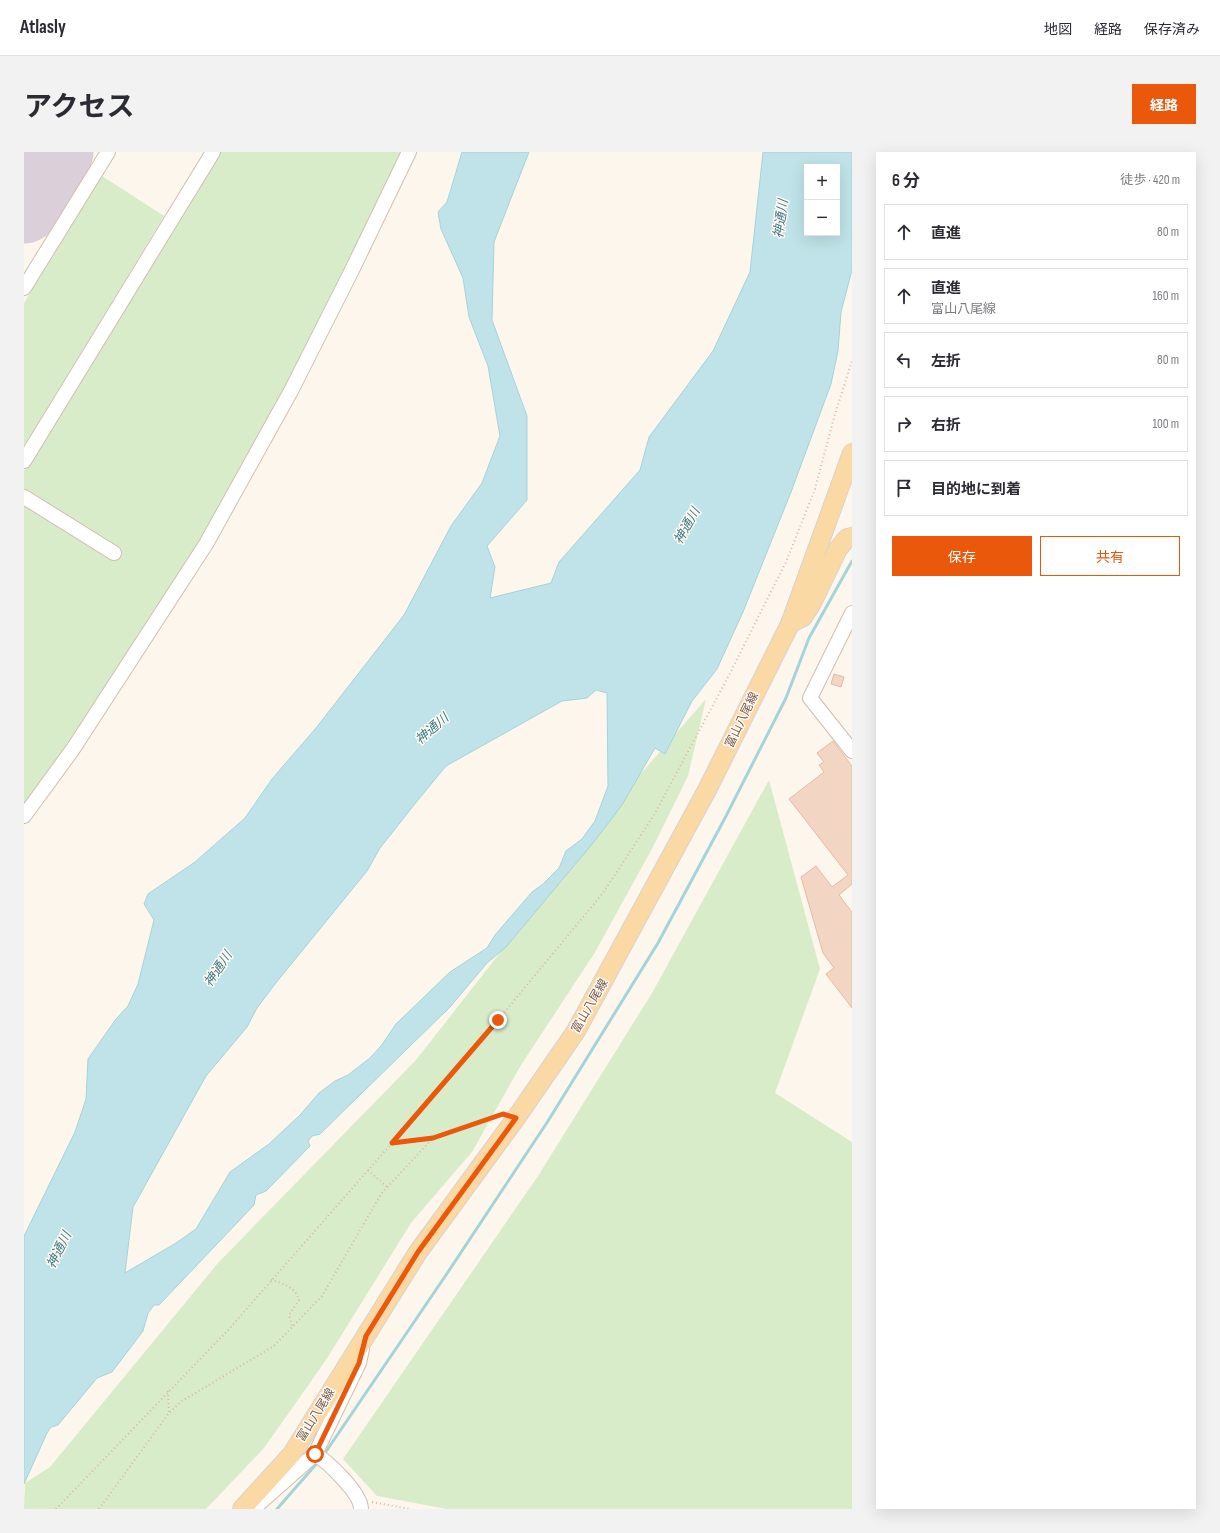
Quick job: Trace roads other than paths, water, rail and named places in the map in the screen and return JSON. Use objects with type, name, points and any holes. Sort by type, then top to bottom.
[{"type":"main road","name":"富山八尾線","points":[[242,1509],[292,1454],[418,1252],[516,1118],[576,1031],[707,790],[790,624],[852,454]]},
{"type":"main road","points":[[790,624],[803,617],[838,549],[847,538],[852,537]]},
{"type":"street","points":[[24,288],[108,152]]},
{"type":"street","points":[[24,460],[212,152]]},
{"type":"street","points":[[24,816],[73,749],[206,544],[292,390],[409,152]]},
{"type":"street","points":[[24,497],[114,553]]},
{"type":"street","points":[[852,613],[810,698],[852,751]]},
{"type":"street","points":[[253,1509],[315,1454],[359,1363],[366,1336]]},
{"type":"street","points":[[315,1454],[326,1460],[359,1504]]},
{"type":"water","name":"神通川","points":[[462,152],[529,152],[494,242],[492,320],[527,416],[527,500],[487,546],[495,567],[490,598],[551,583],[559,562],[640,470],[649,437],[713,351],[750,272],[763,152],[852,152],[852,270],[841,312],[838,351],[831,384],[791,492],[743,612],[717,669],[692,701],[665,754],[655,748],[622,805],[593,843],[506,947],[487,963],[450,1007],[320,1134],[312,1136],[308,1141],[310,1146],[266,1191],[256,1195],[254,1205],[159,1305],[154,1305],[148,1313],[143,1331],[112,1372],[97,1378],[58,1425],[51,1427],[24,1484],[24,1236],[75,1132],[86,1099],[88,1059],[116,1019],[128,1006],[138,984],[154,920],[144,904],[148,894],[195,862],[245,818],[272,779],[316,728],[404,615],[451,526],[482,483],[500,436],[488,366],[469,317],[463,278],[441,229],[438,212],[447,202]],"holes":[[[596,690],[607,693],[608,786],[595,821],[582,839],[566,851],[559,868],[543,884],[532,892],[495,935],[487,948],[450,972],[396,1024],[381,1046],[370,1058],[348,1075],[335,1081],[319,1093],[300,1115],[269,1144],[230,1172],[196,1229],[176,1243],[125,1273],[133,1207],[206,1076],[247,1027],[257,1008],[275,984],[367,871],[380,848],[446,766],[562,701],[587,698]]]},
{"type":"waterway","points":[[323,1456],[548,1121],[658,943],[725,818],[786,698],[809,638],[852,561]]},
{"type":"waterway","points":[[277,1509],[318,1462]]}]
